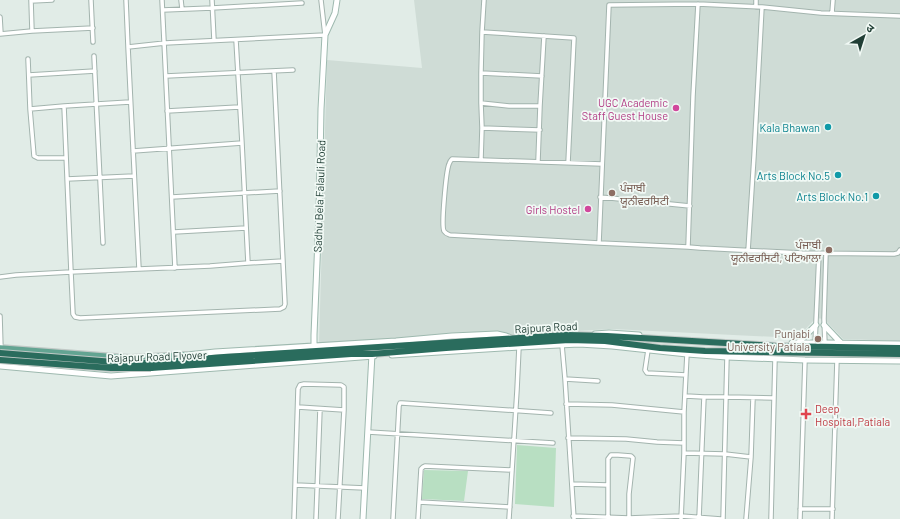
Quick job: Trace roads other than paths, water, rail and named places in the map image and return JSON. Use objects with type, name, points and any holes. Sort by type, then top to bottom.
[{"type":"highway","name":"Rajpura Road","points":[[193,359],[314,351],[351,354],[566,335],[776,346],[900,348]]},
{"type":"highway","name":"Rajpura Road","points":[[372,352],[568,340],[693,350],[900,354]]},
{"type":"highway","name":"Rajapur Road Flyover","points":[[0,350],[151,365],[193,359]]},
{"type":"highway","name":"Rajapur Road Flyover","points":[[0,364],[111,368],[314,351]]},
{"type":"main road","points":[[0,350],[131,358],[187,355],[193,359]]},
{"type":"street","points":[[32,32],[31,1],[52,0]]},
{"type":"street","points":[[91,0],[93,42]]},
{"type":"street","points":[[126,0],[139,269]]},
{"type":"street","points":[[162,0],[175,268]]},
{"type":"street","points":[[181,0],[182,9]]},
{"type":"street","points":[[212,0],[214,40]]},
{"type":"street","points":[[128,47],[214,40],[325,35],[321,0]]},
{"type":"street","points":[[332,18],[334,0]]},
{"type":"street","points":[[332,18],[335,13],[337,0]]},
{"type":"street","points":[[481,159],[481,73],[484,0]]},
{"type":"street","points":[[599,243],[609,0]]},
{"type":"street","points":[[756,0],[756,7]]},
{"type":"street","points":[[832,13],[833,0]]},
{"type":"street","points":[[163,10],[286,2],[302,3]]},
{"type":"street","points":[[609,5],[681,2],[832,13],[900,16]]},
{"type":"street","points":[[688,247],[693,96],[698,4]]},
{"type":"street","points":[[748,251],[762,7]]},
{"type":"street","points":[[0,17],[0,34],[93,28]]},
{"type":"street","name":"Sadhu Bela Falauli Road","points":[[314,351],[321,102],[325,35],[332,18]]},
{"type":"street","points":[[482,32],[574,38],[568,163]]},
{"type":"street","points":[[538,161],[544,36]]},
{"type":"street","points":[[236,40],[248,263]]},
{"type":"street","points":[[94,56],[103,243]]},
{"type":"street","points":[[28,59],[34,156],[38,158],[66,158]]},
{"type":"street","points":[[166,76],[293,70]]},
{"type":"street","points":[[29,75],[95,71]]},
{"type":"street","points":[[64,106],[73,314],[75,317],[280,309],[283,308],[285,304],[274,71]]},
{"type":"street","points":[[481,73],[542,76]]},
{"type":"street","points":[[30,108],[130,102]]},
{"type":"street","points":[[481,103],[509,106],[540,106]]},
{"type":"street","points":[[167,111],[239,107]]},
{"type":"street","points":[[482,128],[540,130]]},
{"type":"street","points":[[133,151],[242,143]]},
{"type":"street","points":[[602,164],[454,158],[449,163],[446,178],[443,218],[444,230],[447,234],[748,251],[894,254],[898,253],[900,250]]},
{"type":"street","points":[[67,179],[134,176]]},
{"type":"street","points":[[172,197],[280,190]]},
{"type":"street","points":[[600,197],[690,206]]},
{"type":"street","points":[[174,232],[246,228]]},
{"type":"street","points":[[815,344],[819,253]]},
{"type":"street","points":[[825,343],[826,253]]},
{"type":"street","points":[[0,277],[71,272],[283,262]]},
{"type":"street","points":[[0,316],[0,364],[112,376],[372,352],[612,344],[648,350],[727,357],[805,360],[825,358],[837,360],[900,361]]},
{"type":"street","points":[[798,343],[816,325],[824,325],[841,343]]},
{"type":"street","points":[[588,335],[609,333],[694,340],[744,342],[900,344]]},
{"type":"street","points":[[187,355],[216,352],[314,351],[497,334],[511,339]]},
{"type":"street","points":[[562,345],[574,517],[722,519],[727,397],[727,357]]},
{"type":"street","points":[[509,519],[519,347]]},
{"type":"street","points":[[648,350],[645,370],[647,373],[686,375]]},
{"type":"street","points":[[363,519],[372,352]]},
{"type":"street","points":[[681,518],[687,354]]},
{"type":"street","points":[[771,519],[775,359]]},
{"type":"street","points":[[800,519],[805,360]]},
{"type":"street","points":[[832,519],[837,360]]},
{"type":"street","points":[[565,379],[598,380]]},
{"type":"street","points":[[294,519],[298,389],[300,385],[342,385],[344,387],[344,410],[338,519]]},
{"type":"street","points":[[686,396],[774,398]]},
{"type":"street","points":[[700,518],[704,397]]},
{"type":"street","points":[[746,519],[752,457],[753,398]]},
{"type":"street","points":[[393,519],[399,406],[401,403],[551,413]]},
{"type":"street","points":[[566,404],[612,405],[684,412]]},
{"type":"street","points":[[298,407],[344,410]]},
{"type":"street","points":[[316,519],[320,409]]},
{"type":"street","points":[[368,432],[553,444]]},
{"type":"street","points":[[568,438],[626,439],[684,443]]},
{"type":"street","points":[[684,453],[725,454],[752,457]]},
{"type":"street","points":[[608,518],[608,459],[611,455],[618,455],[631,456],[633,458],[629,494],[629,518]]},
{"type":"street","points":[[418,519],[421,469],[424,466],[512,470]]},
{"type":"street","points":[[572,484],[608,485]]},
{"type":"street","points":[[295,485],[365,488]]},
{"type":"street","points":[[419,502],[510,507]]},
{"type":"street","points":[[800,509],[833,509]]},
{"type":"place","name":"UGC Academic Staff Guest House","points":[[676,108]]},
{"type":"place","name":"Kala Bhawan","points":[[828,127]]},
{"type":"place","name":"Arts Block No.5","points":[[838,175]]},
{"type":"place","name":"ਪੰਜਾਬੀ ਯੂਨੀਵਰਸਿਟੀ","points":[[612,193]]},
{"type":"place","name":"Arts Block No.1","points":[[876,196]]},
{"type":"place","name":"Girls Hostel","points":[[588,209]]},
{"type":"place","name":"ਪੰਜਾਬੀ ਯੂਨੀਵਰਸਿਟੀ, ਪਟਿਆਲਾ","points":[[829,250]]},
{"type":"place","name":"Punjabi University Patiala","points":[[818,339]]},
{"type":"place","name":"Deep Hospital,Patiala","points":[[806,414]]}]
